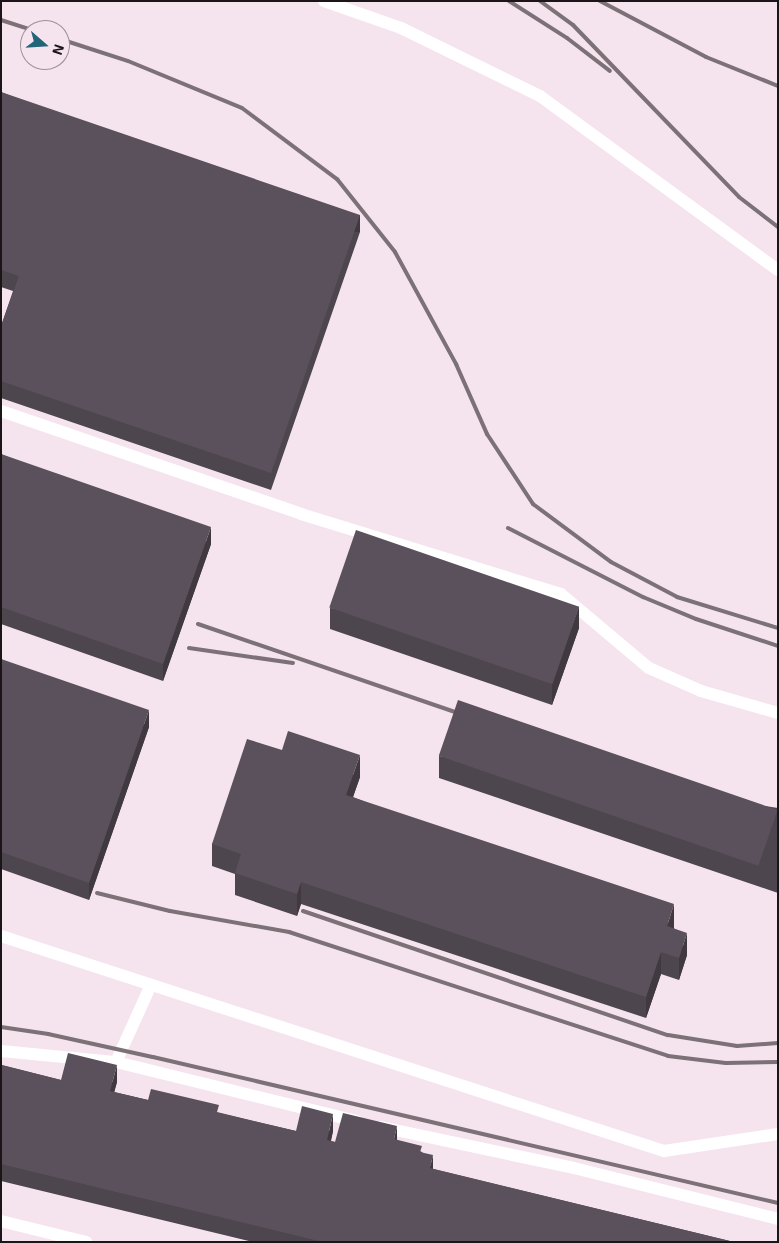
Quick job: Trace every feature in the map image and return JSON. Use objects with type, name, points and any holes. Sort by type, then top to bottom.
[{"type":"lane","points":[[324,1],[401,28],[540,96],[778,270]]},
{"type":"lane","points":[[1,410],[301,514],[561,594],[649,668],[702,691],[778,713]]},
{"type":"lane","points":[[1,936],[664,1151],[778,1134]]},
{"type":"lane","points":[[116,1062],[151,985]]},
{"type":"lane","points":[[1,1051],[116,1062],[778,1219]]},
{"type":"lane","points":[[1,1221],[86,1242]]},
{"type":"building","points":[[1,92],[360,215],[271,473],[1,381],[1,326],[19,276],[1,270]]},
{"type":"building","points":[[1,454],[211,527],[163,664],[1,607]]},
{"type":"building","points":[[356,530],[579,607],[552,684],[329,608]]},
{"type":"building","points":[[1,659],[149,710],[89,883],[1,852]]},
{"type":"building","points":[[458,700],[778,810],[758,866],[439,756]]},
{"type":"building","points":[[288,731],[360,755],[346,795],[674,904],[667,926],[687,933],[679,958],[661,952],[646,997],[301,882],[297,894],[235,873],[241,854],[212,844],[247,739],[282,750]]},
{"type":"building","points":[[68,1053],[117,1065],[110,1091],[148,1100],[151,1089],[219,1105],[217,1112],[296,1131],[302,1106],[333,1114],[327,1140],[335,1142],[343,1113],[397,1126],[394,1139],[422,1146],[420,1152],[433,1155],[430,1168],[734,1242],[323,1242],[1,1164],[1,1065],[61,1080]]},
{"type":"railway","points":[[509,1],[567,38],[610,71]]},
{"type":"railway","points":[[540,1],[573,25],[739,197],[778,227]]},
{"type":"railway","points":[[600,1],[706,57],[778,86]]},
{"type":"railway","points":[[1,20],[20,26]]},
{"type":"railway","points":[[70,42],[128,61],[242,108],[337,179],[395,252],[456,364],[487,434],[533,504],[611,562],[677,597],[778,628]]},
{"type":"railway","points":[[508,528],[643,597],[696,619],[778,646]]},
{"type":"railway","points":[[198,624],[467,716]]},
{"type":"railway","points":[[189,648],[293,663]]},
{"type":"railway","points":[[97,893],[170,911],[289,932],[668,1056],[726,1063],[778,1062]]},
{"type":"railway","points":[[303,911],[668,1035],[737,1046],[778,1043]]},
{"type":"railway","points":[[1,1027],[48,1034],[153,1057],[778,1203]]}]
